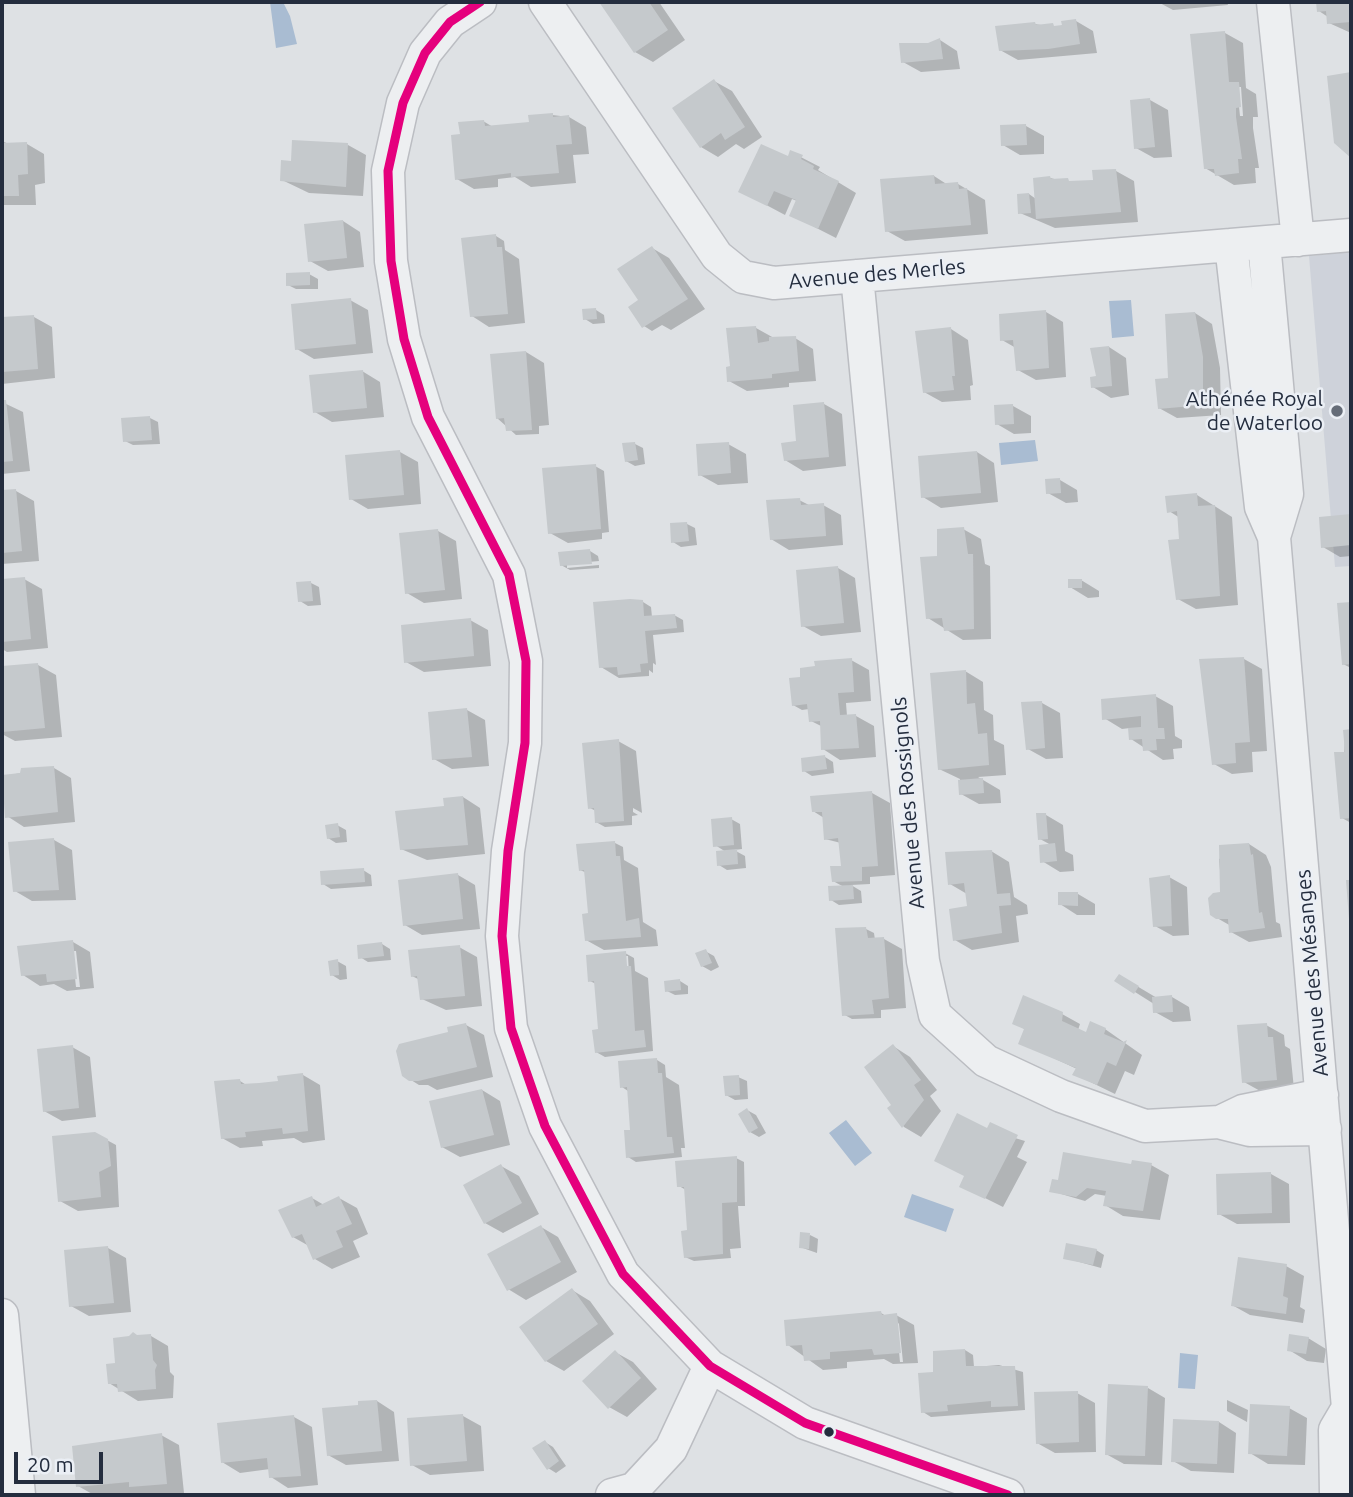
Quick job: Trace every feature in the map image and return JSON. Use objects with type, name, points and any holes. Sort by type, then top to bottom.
[{"type":"street","points":[[480,2],[450,22],[425,53],[403,103],[388,171],[391,261],[404,339],[428,417],[509,575],[526,661],[525,743],[508,851],[502,936],[511,1028],[545,1126],[624,1274],[710,1366],[805,1423],[1008,1495]]},
{"type":"street","name":"Avenue des Merles","points":[[545,2],[717,256],[743,277],[774,283],[1351,235]]},
{"type":"street","points":[[1273,2],[1298,240]]},
{"type":"street","name":"Avenue des Mésanges","points":[[1264,243],[1287,494],[1274,537]]},
{"type":"street","name":"Avenue des Mésanges","points":[[1231,245],[1261,506],[1274,537],[1350,1410],[1335,1430],[1336,1495]]},
{"type":"street","name":"Avenue des Rossignols","points":[[857,276],[923,961],[935,1015],[986,1062],[1061,1096],[1146,1126],[1220,1122],[1250,1130],[1325,1129]]},
{"type":"street","name":"Avenue des Rossignols","points":[[1220,1122],[1243,1111],[1322,1095]]},
{"type":"street","points":[[2,1315],[19,1495]]},
{"type":"street","points":[[612,1495],[634,1489],[671,1449],[710,1366]]},
{"type":"shaded area","name":"Athénée Royal de Waterloo","points":[[1351,252],[1351,566],[1335,567],[1309,256]]},
{"type":"water","points":[[270,2],[283,2],[290,16],[297,44],[276,48]]},
{"type":"water","points":[[1131,300],[1134,336],[1112,338],[1109,301]]},
{"type":"water","points":[[1035,440],[1038,461],[1001,465],[999,443]]},
{"type":"water","points":[[846,1120],[872,1153],[855,1166],[829,1133]]},
{"type":"water","points":[[912,1194],[954,1209],[946,1232],[904,1217]]},
{"type":"water","points":[[1180,1353],[1198,1355],[1195,1389],[1178,1388]]},
{"type":"building","points":[[599,2],[649,2],[668,30],[634,53]]},
{"type":"building","points":[[1316,2],[1349,2],[1350,22],[1327,24],[1326,11],[1317,12]]},
{"type":"building","points":[[1076,19],[1080,44],[1048,49],[999,51],[995,26],[1035,22],[1036,25],[1053,23],[1054,26],[1062,25],[1061,21]]},
{"type":"building","points":[[1225,31],[1229,82],[1239,82],[1241,107],[1236,108],[1236,117],[1242,159],[1238,159],[1239,173],[1215,176],[1214,169],[1204,169],[1190,34]]},
{"type":"building","points":[[940,38],[943,59],[901,63],[899,43],[928,43]]},
{"type":"building","points":[[1351,72],[1351,158],[1334,143],[1327,76]]},
{"type":"building","points":[[714,79],[745,127],[725,140],[721,133],[700,148],[672,108]]},
{"type":"building","points":[[1150,98],[1155,147],[1134,149],[1130,100]]},
{"type":"building","points":[[553,113],[553,117],[569,115],[572,144],[556,145],[559,173],[511,177],[511,173],[455,180],[451,135],[460,134],[458,122],[484,120],[485,126],[529,122],[528,115]]},
{"type":"building","points":[[1026,124],[1027,145],[1001,146],[1000,125]]},
{"type":"building","points":[[292,140],[348,143],[346,187],[280,181],[281,160],[291,161]]},
{"type":"building","points":[[27,142],[28,174],[18,175],[19,196],[2,196],[2,143]]},
{"type":"building","points":[[761,144],[788,156],[790,150],[803,155],[801,159],[814,166],[813,169],[839,181],[818,229],[789,216],[796,200],[774,191],[767,206],[738,192]]},
{"type":"building","points":[[1116,169],[1121,212],[1036,219],[1033,178],[1050,176],[1051,179],[1068,178],[1069,181],[1093,180],[1092,170]]},
{"type":"building","points":[[934,175],[935,184],[958,182],[959,189],[967,188],[971,225],[885,232],[880,179]]},
{"type":"building","points":[[1029,193],[1031,213],[1018,214],[1017,194]]},
{"type":"building","points":[[343,220],[347,258],[308,262],[304,224]]},
{"type":"building","points":[[496,234],[497,247],[502,247],[508,314],[470,317],[461,238]]},
{"type":"building","points":[[652,246],[688,299],[642,328],[628,307],[638,300],[617,269]]},
{"type":"building","points":[[310,272],[310,285],[286,286],[286,273]]},
{"type":"building","points":[[351,298],[356,344],[295,350],[291,304]]},
{"type":"building","points":[[596,308],[597,319],[583,320],[582,309]]},
{"type":"building","points":[[1046,310],[1049,368],[1016,371],[1013,340],[1000,341],[999,314]]},
{"type":"building","points":[[1195,312],[1203,357],[1203,405],[1158,409],[1155,379],[1168,378],[1165,314]]},
{"type":"building","points":[[34,315],[38,369],[2,372],[2,317]]},
{"type":"building","points":[[756,326],[758,343],[769,341],[769,337],[796,336],[799,371],[772,374],[772,378],[727,382],[726,367],[730,366],[726,328]]},
{"type":"building","points":[[951,327],[954,390],[923,393],[915,331]]},
{"type":"building","points":[[1109,346],[1112,386],[1091,388],[1090,377],[1096,376],[1090,348]]},
{"type":"building","points":[[526,351],[532,430],[506,431],[504,418],[496,419],[490,354]]},
{"type":"building","points":[[363,370],[367,408],[313,413],[309,375]]},
{"type":"building","points":[[2,400],[6,400],[13,461],[2,462]]},
{"type":"building","points":[[824,402],[829,457],[784,461],[781,443],[796,441],[793,405]]},
{"type":"building","points":[[1013,404],[1014,424],[995,425],[994,405]]},
{"type":"building","points":[[150,416],[152,440],[123,442],[121,418]]},
{"type":"building","points":[[635,442],[638,460],[625,462],[622,443]]},
{"type":"building","points":[[729,442],[731,473],[698,476],[696,444]]},
{"type":"building","points":[[400,450],[404,495],[349,500],[345,455]]},
{"type":"building","points":[[977,451],[981,493],[921,498],[918,456]]},
{"type":"building","points":[[596,464],[601,529],[548,534],[542,468]]},
{"type":"building","points":[[1060,478],[1061,493],[1046,494],[1045,479]]},
{"type":"building","points":[[16,489],[22,551],[2,553],[2,490]]},
{"type":"building","points":[[1197,493],[1198,506],[1215,505],[1220,596],[1176,600],[1168,540],[1179,539],[1177,511],[1167,513],[1165,496]]},
{"type":"building","points":[[800,498],[801,505],[824,503],[826,536],[770,540],[766,500]]},
{"type":"building","points":[[1351,514],[1351,545],[1321,548],[1319,517]]},
{"type":"building","points":[[687,522],[689,541],[671,543],[670,523]]},
{"type":"building","points":[[964,527],[968,554],[973,554],[974,629],[944,631],[942,618],[926,619],[920,557],[937,556],[937,529]]},
{"type":"building","points":[[438,529],[445,590],[405,594],[399,533]]},
{"type":"building","points":[[590,549],[592,564],[560,566],[558,552]]},
{"type":"building","points":[[838,566],[844,623],[801,627],[796,570]]},
{"type":"building","points":[[25,577],[31,639],[2,642],[2,579]]},
{"type":"building","points":[[1068,579],[1082,579],[1082,588],[1068,588]]},
{"type":"building","points":[[311,581],[313,601],[298,602],[296,582]]},
{"type":"building","points":[[643,600],[644,616],[675,614],[677,628],[645,631],[648,663],[640,664],[641,672],[618,675],[617,667],[599,668],[593,602]]},
{"type":"building","points":[[1351,602],[1351,664],[1342,665],[1337,603]]},
{"type":"building","points":[[471,618],[474,656],[404,663],[401,625]]},
{"type":"building","points":[[1244,657],[1250,742],[1235,743],[1236,763],[1212,765],[1199,659]]},
{"type":"building","points":[[852,658],[854,692],[838,693],[840,715],[856,714],[859,748],[821,750],[820,721],[809,722],[807,704],[792,706],[789,678],[800,677],[800,668],[815,666],[814,661]]},
{"type":"building","points":[[38,663],[45,728],[2,732],[2,666]]},
{"type":"building","points":[[966,670],[967,704],[975,703],[978,734],[987,733],[989,765],[938,770],[930,673]]},
{"type":"building","points":[[1156,694],[1158,728],[1164,728],[1165,739],[1156,739],[1157,750],[1143,751],[1142,739],[1129,740],[1128,728],[1141,727],[1141,716],[1102,720],[1101,699]]},
{"type":"building","points":[[1042,701],[1045,748],[1026,750],[1021,702]]},
{"type":"building","points":[[467,708],[472,757],[432,760],[428,712]]},
{"type":"building","points":[[1351,729],[1351,818],[1340,819],[1334,752],[1345,752],[1343,730]]},
{"type":"building","points":[[619,739],[624,821],[595,823],[594,808],[588,809],[582,743]]},
{"type":"building","points":[[825,755],[827,769],[802,772],[801,758]]},
{"type":"building","points":[[54,766],[58,812],[5,818],[2,775],[20,773],[21,768]]},
{"type":"building","points":[[983,778],[984,793],[959,795],[958,780]]},
{"type":"building","points":[[872,791],[878,866],[862,867],[862,881],[832,882],[830,866],[841,866],[838,838],[824,840],[822,812],[812,812],[810,796]]},
{"type":"building","points":[[463,796],[468,845],[400,850],[395,811],[444,806],[443,798]]},
{"type":"building","points":[[1036,813],[1046,813],[1048,839],[1038,840]]},
{"type":"building","points":[[732,817],[734,845],[713,847],[711,819]]},
{"type":"building","points":[[338,823],[340,837],[327,839],[325,825]]},
{"type":"building","points":[[54,838],[59,890],[13,892],[8,842]]},
{"type":"building","points":[[615,841],[616,856],[620,856],[626,921],[639,918],[641,937],[585,941],[582,914],[588,913],[584,870],[579,871],[576,844]]},
{"type":"building","points":[[1055,843],[1057,861],[1040,863],[1039,845]]},
{"type":"building","points":[[1249,843],[1251,855],[1253,854],[1259,913],[1262,912],[1265,928],[1229,933],[1228,919],[1216,919],[1210,915],[1208,898],[1213,893],[1220,892],[1219,845]]},
{"type":"building","points":[[737,849],[738,864],[717,866],[716,851]]},
{"type":"building","points":[[992,850],[997,894],[1010,893],[1011,905],[999,906],[1002,933],[953,941],[949,909],[967,906],[964,883],[948,885],[945,852]]},
{"type":"building","points":[[364,868],[365,882],[321,885],[320,871]]},
{"type":"building","points":[[458,873],[463,919],[403,926],[398,880]]},
{"type":"building","points":[[1170,875],[1172,926],[1153,927],[1149,878]]},
{"type":"building","points":[[1346,880],[1351,880],[1351,919],[1349,919]]},
{"type":"building","points":[[853,885],[854,899],[829,901],[828,886]]},
{"type":"building","points":[[1058,892],[1078,892],[1078,906],[1058,905]]},
{"type":"building","points":[[866,927],[868,938],[884,937],[889,998],[872,1000],[874,1014],[842,1016],[835,928]]},
{"type":"building","points":[[73,940],[77,979],[47,982],[46,974],[21,976],[17,946]]},
{"type":"building","points":[[382,942],[384,956],[358,959],[357,945]]},
{"type":"building","points":[[460,945],[465,996],[420,1000],[417,976],[411,977],[408,950]]},
{"type":"building","points":[[706,949],[712,963],[701,967],[695,953]]},
{"type":"building","points":[[626,951],[627,966],[631,966],[635,1031],[644,1030],[646,1047],[595,1053],[592,1030],[598,1029],[594,981],[588,982],[586,955]]},
{"type":"building","points":[[338,959],[339,975],[330,976],[328,961]]},
{"type":"building","points":[[1119,974],[1139,986],[1134,994],[1114,981]]},
{"type":"building","points":[[680,979],[681,990],[665,992],[664,981]]},
{"type":"building","points":[[1023,995],[1063,1012],[1062,1021],[1086,1032],[1090,1021],[1106,1028],[1104,1034],[1123,1042],[1127,1040],[1116,1066],[1107,1062],[1097,1085],[1072,1075],[1076,1068],[1018,1044],[1024,1029],[1012,1024]]},
{"type":"building","points":[[1172,995],[1173,1012],[1153,1013],[1152,997]]},
{"type":"building","points":[[466,1023],[477,1067],[418,1081],[409,1081],[402,1076],[396,1051],[399,1044],[448,1032],[447,1027]]},
{"type":"building","points":[[1267,1023],[1268,1037],[1273,1037],[1277,1080],[1242,1083],[1237,1025]]},
{"type":"building","points":[[893,1044],[921,1080],[914,1085],[924,1100],[902,1128],[887,1108],[891,1105],[864,1067]]},
{"type":"building","points":[[73,1045],[79,1108],[43,1112],[37,1049]]},
{"type":"building","points":[[657,1058],[658,1073],[662,1073],[667,1137],[672,1137],[674,1153],[626,1158],[624,1130],[630,1130],[627,1087],[620,1088],[618,1061]]},
{"type":"building","points":[[303,1073],[308,1131],[283,1134],[282,1128],[245,1132],[246,1137],[221,1139],[214,1081],[240,1079],[241,1084],[259,1083],[278,1081],[277,1076]]},
{"type":"building","points":[[739,1075],[740,1095],[725,1096],[723,1076]]},
{"type":"building","points":[[482,1089],[494,1135],[441,1148],[429,1101]]},
{"type":"building","points":[[747,1108],[758,1128],[749,1133],[738,1114]]},
{"type":"building","points":[[957,1113],[987,1128],[990,1122],[1018,1135],[985,1199],[959,1187],[964,1176],[934,1161]]},
{"type":"building","points":[[95,1132],[108,1139],[111,1166],[99,1172],[101,1197],[58,1202],[52,1136]]},
{"type":"building","points":[[1063,1152],[1131,1164],[1132,1160],[1152,1163],[1143,1211],[1103,1206],[1106,1191],[1087,1188],[1076,1197],[1049,1192],[1052,1179],[1058,1180]]},
{"type":"building","points":[[737,1156],[737,1202],[722,1203],[723,1254],[684,1258],[681,1231],[687,1230],[684,1187],[677,1187],[675,1161]]},
{"type":"building","points":[[501,1164],[522,1203],[484,1224],[463,1185]]},
{"type":"building","points":[[1271,1172],[1272,1213],[1217,1215],[1216,1174]]},
{"type":"building","points":[[312,1196],[316,1207],[339,1196],[352,1224],[336,1231],[343,1247],[313,1260],[302,1234],[292,1238],[278,1210]]},
{"type":"building","points":[[541,1225],[561,1262],[507,1291],[487,1254]]},
{"type":"building","points":[[800,1232],[810,1233],[809,1249],[799,1248]]},
{"type":"building","points":[[1066,1243],[1097,1249],[1093,1265],[1063,1259]]},
{"type":"building","points":[[108,1246],[114,1303],[69,1307],[64,1250]]},
{"type":"building","points":[[1238,1257],[1287,1264],[1283,1296],[1288,1298],[1286,1314],[1231,1306]]},
{"type":"building","points":[[572,1288],[598,1324],[545,1362],[519,1327]]},
{"type":"building","points":[[881,1311],[882,1315],[897,1313],[901,1353],[874,1355],[872,1349],[830,1352],[830,1359],[804,1361],[802,1345],[786,1346],[784,1320]]},
{"type":"building","points":[[133,1332],[137,1335],[151,1334],[153,1360],[157,1365],[156,1389],[118,1392],[117,1384],[108,1384],[106,1364],[115,1363],[113,1338],[129,1336]]},
{"type":"building","points":[[1289,1334],[1309,1337],[1306,1354],[1287,1351]]},
{"type":"building","points":[[965,1349],[966,1366],[1015,1366],[1018,1406],[991,1407],[991,1401],[947,1405],[948,1411],[921,1413],[918,1373],[933,1372],[933,1351]]},
{"type":"building","points":[[615,1350],[641,1378],[608,1409],[582,1381]]},
{"type":"building","points":[[1108,1384],[1148,1386],[1145,1456],[1105,1455]]},
{"type":"building","points":[[1078,1391],[1079,1442],[1036,1444],[1034,1392]]},
{"type":"building","points":[[377,1400],[382,1451],[327,1456],[322,1408],[358,1405],[358,1401]]},
{"type":"building","points":[[1250,1404],[1290,1406],[1287,1456],[1248,1454]]},
{"type":"building","points":[[463,1414],[467,1461],[410,1466],[407,1418]]},
{"type":"building","points":[[294,1415],[301,1476],[269,1478],[267,1458],[221,1463],[217,1423]]},
{"type":"building","points":[[1173,1419],[1219,1421],[1217,1464],[1171,1462]]},
{"type":"building","points":[[162,1433],[167,1484],[129,1487],[129,1482],[76,1487],[72,1446]]},
{"type":"building","points":[[545,1440],[559,1461],[547,1470],[532,1448]]},
{"type":"transit line","points":[[480,2],[450,22],[425,53],[403,103],[388,171],[391,261],[404,339],[428,417],[509,575],[526,661],[525,743],[508,851],[502,936],[511,1028],[545,1126],[623,1274],[710,1366],[805,1423],[1008,1495]]},
{"type":"place","name":"Athénée Royal de Waterloo","points":[[1337,411]]}]
